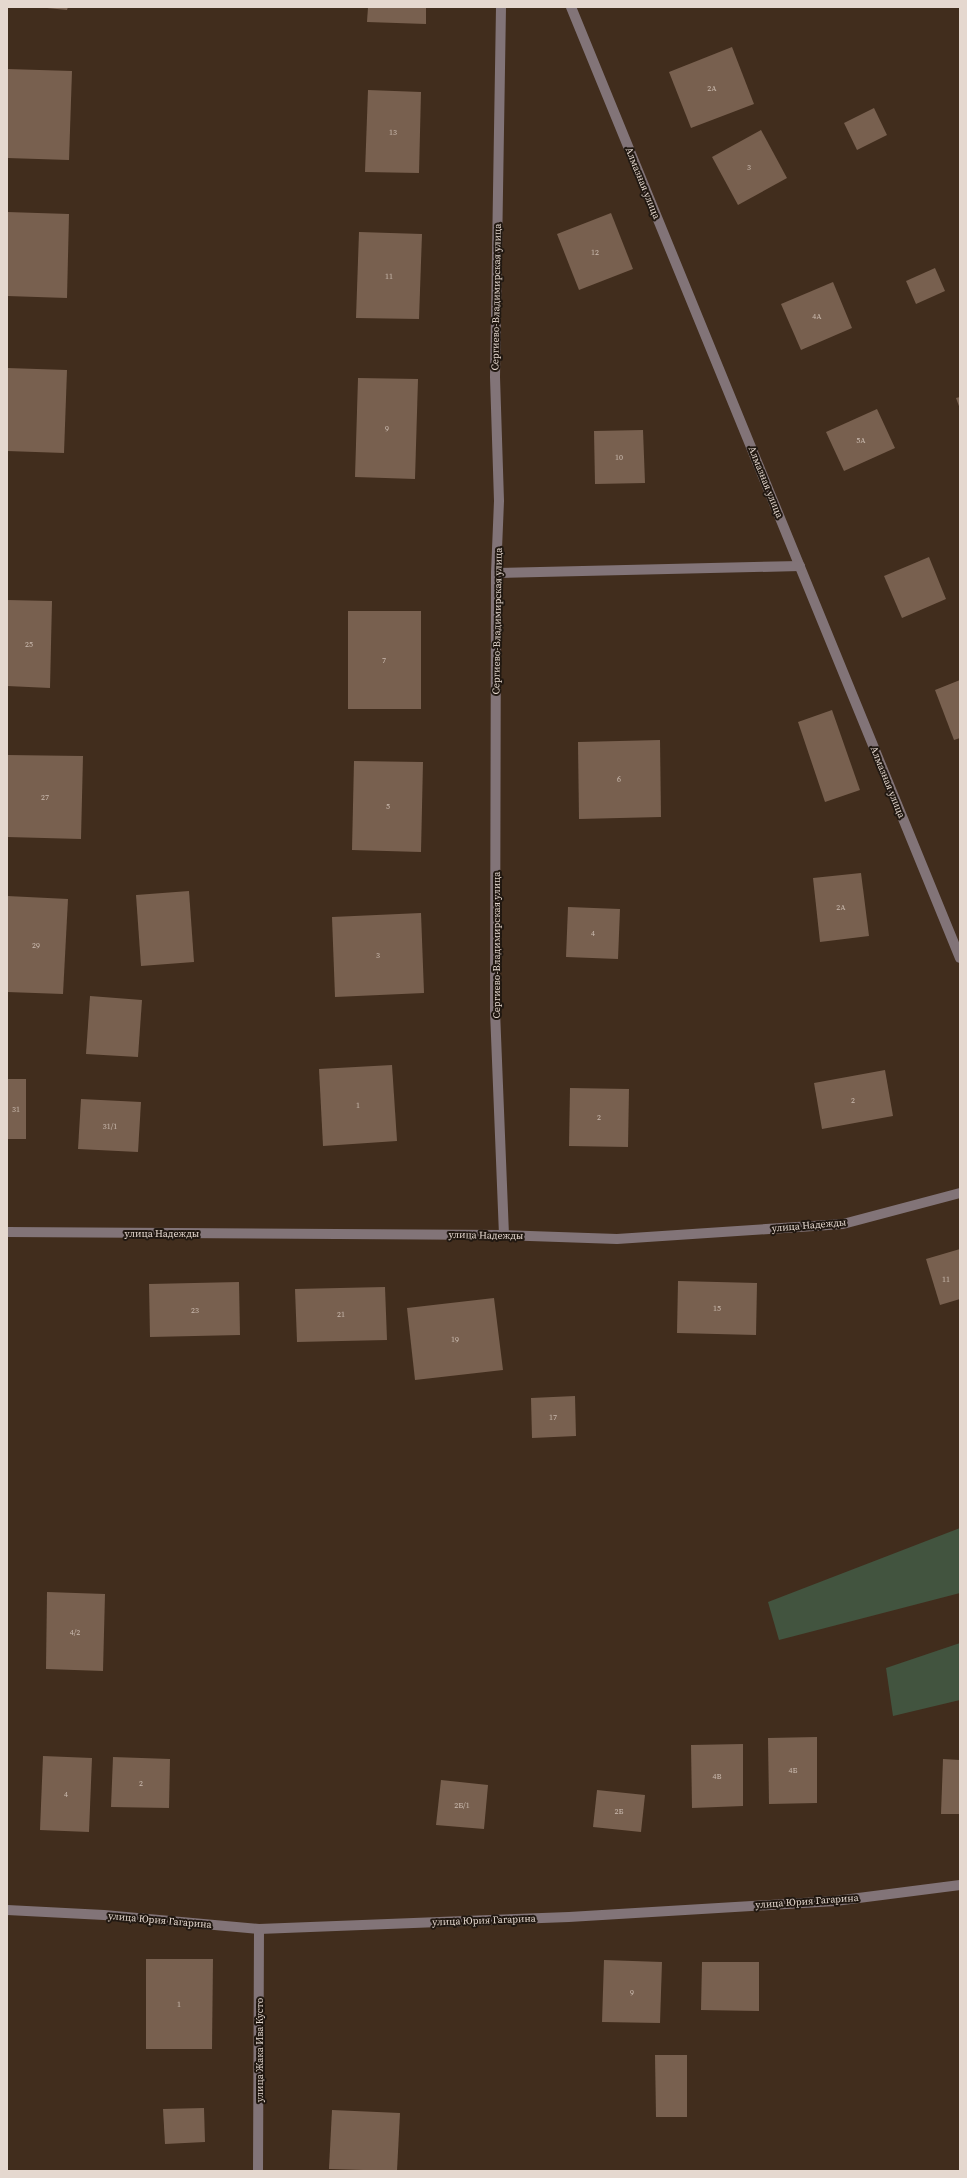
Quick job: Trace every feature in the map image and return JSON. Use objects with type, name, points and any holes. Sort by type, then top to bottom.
[{"type":"street","name":"Сергиево-Владимирская улица","points":[[501,7],[495,377],[499,501],[496,573],[495,1011],[504,1235]]},
{"type":"street","name":"Алмазная улица","points":[[571,7],[960,958]]},
{"type":"street","points":[[496,573],[800,566]]},
{"type":"street","name":"улица Надежды","points":[[7,1232],[504,1235],[617,1240],[843,1224],[960,1193]]},
{"type":"street","name":"улица Юрия Гагарина","points":[[7,1910],[104,1915],[259,1929],[569,1917],[827,1901],[960,1885]]},
{"type":"street","name":"улица Жака Ива Кусто","points":[[258,2171],[259,1929]]},
{"type":"green space","points":[[960,1528],[960,1593],[779,1640],[768,1602]]},
{"type":"green space","points":[[960,1643],[960,1700],[893,1716],[886,1668]]},
{"type":"building","points":[[37,7],[68,7],[67,10]]},
{"type":"building","points":[[368,7],[426,7],[426,24],[367,22]]},
{"type":"building","points":[[732,47],[754,104],[691,128],[669,72]]},
{"type":"building","points":[[7,69],[72,71],[69,160],[7,158]]},
{"type":"building","points":[[368,90],[421,92],[419,173],[365,172]]},
{"type":"building","points":[[874,108],[887,135],[857,150],[844,123]]},
{"type":"building","points":[[761,130],[787,178],[738,205],[712,157]]},
{"type":"building","points":[[7,212],[69,214],[67,298],[7,296]]},
{"type":"building","points":[[611,213],[633,269],[579,290],[557,234]]},
{"type":"building","points":[[359,232],[422,234],[419,319],[356,318]]},
{"type":"building","points":[[935,268],[945,291],[916,304],[906,281]]},
{"type":"building","points":[[833,282],[852,328],[801,350],[781,304]]},
{"type":"building","points":[[7,368],[67,370],[64,453],[7,451]]},
{"type":"building","points":[[358,378],[418,379],[415,479],[355,477]]},
{"type":"building","points":[[960,397],[960,409],[956,398]]},
{"type":"building","points":[[877,409],[895,448],[844,471],[826,432]]},
{"type":"building","points":[[643,430],[645,483],[595,484],[594,431]]},
{"type":"building","points":[[929,557],[946,599],[902,618],[884,576]]},
{"type":"building","points":[[7,600],[52,601],[50,688],[7,686]]},
{"type":"building","points":[[348,611],[421,611],[421,709],[348,709]]},
{"type":"building","points":[[960,680],[960,738],[954,740],[935,690]]},
{"type":"building","points":[[832,710],[860,790],[825,802],[798,722]]},
{"type":"building","points":[[660,740],[661,817],[579,819],[578,742]]},
{"type":"building","points":[[7,755],[83,756],[81,839],[7,837]]},
{"type":"building","points":[[354,761],[423,762],[421,852],[352,850]]},
{"type":"building","points":[[861,873],[869,936],[820,942],[813,878]]},
{"type":"building","points":[[189,891],[194,962],[141,966],[136,895]]},
{"type":"building","points":[[7,896],[68,899],[63,994],[7,992]]},
{"type":"building","points":[[568,907],[620,909],[618,959],[566,957]]},
{"type":"building","points":[[421,913],[424,993],[335,997],[332,917]]},
{"type":"building","points":[[90,996],[142,1000],[138,1057],[86,1054]]},
{"type":"building","points":[[392,1065],[397,1141],[323,1146],[319,1069]]},
{"type":"building","points":[[885,1070],[893,1116],[822,1129],[814,1083]]},
{"type":"building","points":[[7,1079],[26,1079],[26,1139],[7,1139]]},
{"type":"building","points":[[570,1088],[629,1089],[628,1147],[569,1146]]},
{"type":"building","points":[[81,1099],[141,1102],[138,1152],[78,1149]]},
{"type":"building","points":[[960,1249],[960,1299],[940,1305],[926,1259]]},
{"type":"building","points":[[678,1281],[757,1283],[756,1335],[677,1333]]},
{"type":"building","points":[[239,1282],[240,1335],[150,1337],[149,1284]]},
{"type":"building","points":[[385,1287],[387,1340],[297,1342],[295,1289]]},
{"type":"building","points":[[494,1298],[503,1370],[415,1380],[407,1308]]},
{"type":"building","points":[[575,1396],[576,1436],[532,1438],[531,1398]]},
{"type":"building","points":[[47,1592],[105,1594],[103,1671],[46,1669]]},
{"type":"building","points":[[817,1737],[817,1803],[769,1804],[768,1738]]},
{"type":"building","points":[[743,1744],[743,1806],[692,1808],[691,1745]]},
{"type":"building","points":[[43,1756],[92,1758],[89,1832],[40,1830]]},
{"type":"building","points":[[113,1757],[170,1759],[169,1808],[111,1807]]},
{"type":"building","points":[[943,1759],[960,1760],[960,1814],[941,1814]]},
{"type":"building","points":[[441,1780],[488,1785],[484,1829],[436,1825]]},
{"type":"building","points":[[597,1790],[645,1795],[641,1832],[593,1827]]},
{"type":"building","points":[[146,1959],[213,1959],[212,2049],[146,2049]]},
{"type":"building","points":[[604,1960],[662,1962],[660,2023],[602,2022]]},
{"type":"building","points":[[702,1962],[759,1962],[759,2011],[701,2010]]},
{"type":"building","points":[[655,2055],[687,2055],[687,2117],[656,2117]]},
{"type":"building","points":[[204,2108],[205,2142],[165,2144],[163,2109]]},
{"type":"building","points":[[332,2110],[400,2113],[397,2171],[329,2169]]}]
